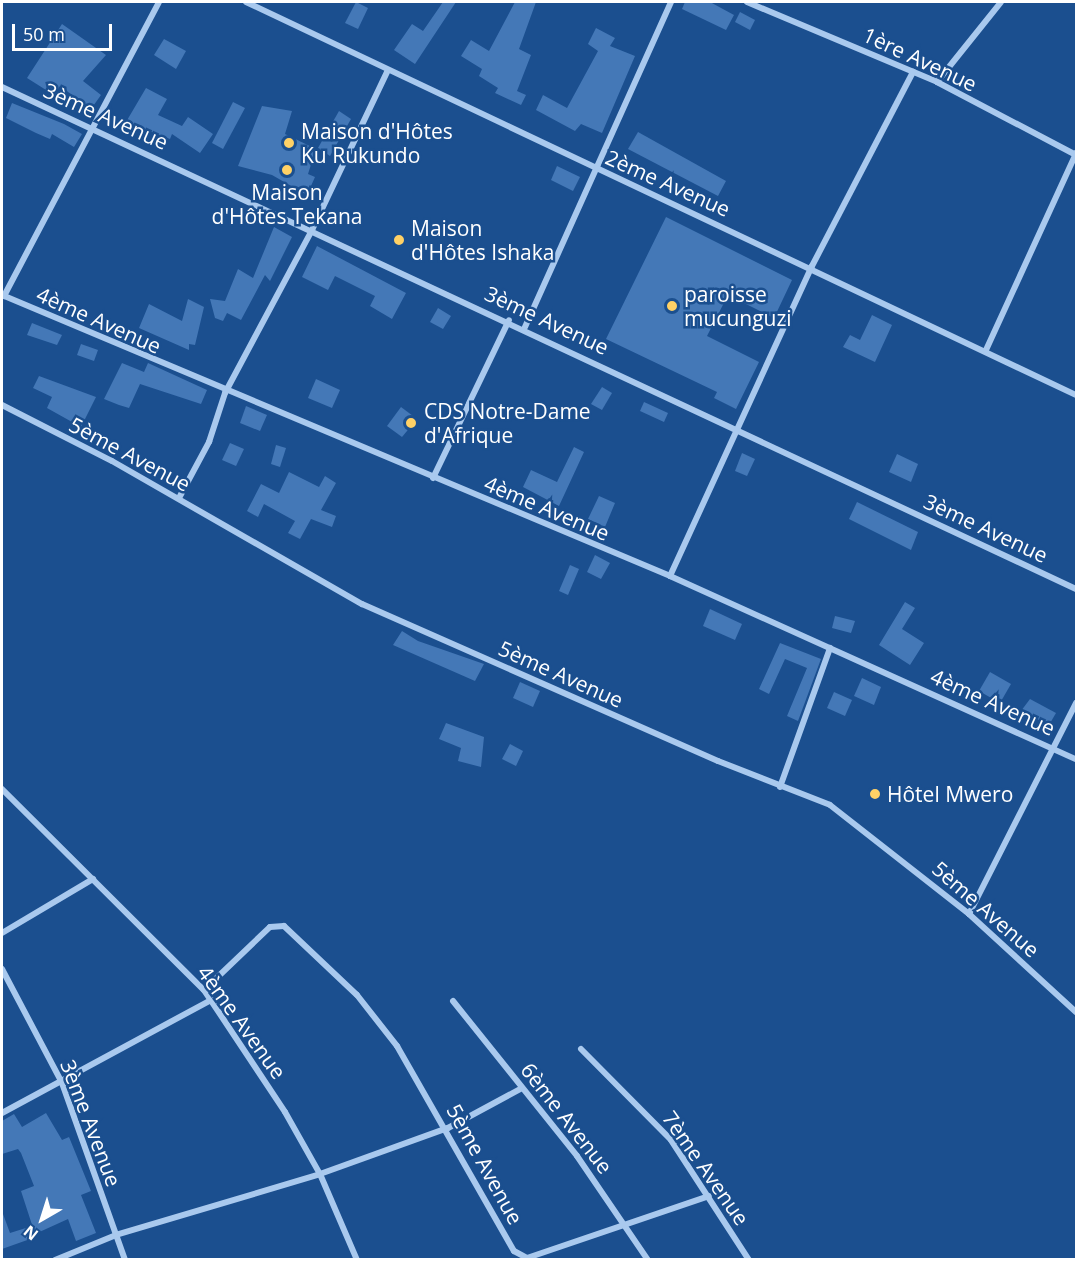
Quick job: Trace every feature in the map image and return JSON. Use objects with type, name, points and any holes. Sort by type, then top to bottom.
[{"type":"street","points":[[3,295],[159,2]]},
{"type":"street","name":"2ème Avenue","points":[[246,2],[598,171],[812,266],[1077,395]]},
{"type":"street","points":[[525,327],[598,171],[671,2]]},
{"type":"street","name":"1ère Avenue","points":[[747,2],[937,82],[1076,154]]},
{"type":"street","points":[[937,82],[1001,2]]},
{"type":"street","points":[[179,498],[209,442],[225,393],[312,230],[388,70]]},
{"type":"street","points":[[670,576],[735,429],[812,266],[913,72]]},
{"type":"street","name":"3ème Avenue","points":[[2,87],[94,127],[525,327],[735,429],[1077,589]]},
{"type":"street","points":[[986,350],[1076,154]]},
{"type":"street","name":"4ème Avenue","points":[[3,295],[225,393],[670,576],[1077,759]]},
{"type":"street","points":[[433,478],[509,320]]},
{"type":"street","name":"5ème Avenue","points":[[2,405],[179,498],[362,604],[780,787],[830,805],[862,825],[969,914],[1077,1012]]},
{"type":"street","points":[[780,787],[830,648]]},
{"type":"street","points":[[969,914],[1077,703]]},
{"type":"street","name":"4ème Avenue","points":[[2,789],[204,990],[320,1174],[357,1260]]},
{"type":"street","points":[[2,933],[93,879]]},
{"type":"street","name":"5ème Avenue","points":[[204,990],[275,924],[284,926],[357,995],[448,1128],[514,1251],[527,1258]]},
{"type":"street","name":"3ème Avenue","points":[[2,969],[62,1083],[125,1260]]},
{"type":"street","points":[[2,1113],[62,1083],[211,1000]]},
{"type":"street","name":"6ème Avenue","points":[[453,1001],[628,1224],[648,1260]]},
{"type":"street","name":"7ème Avenue","points":[[581,1049],[671,1140],[749,1260]]},
{"type":"street","points":[[55,1260],[116,1234],[320,1174],[448,1128],[522,1088]]},
{"type":"street","points":[[527,1258],[709,1196]]},
{"type":"building","points":[[356,2],[368,8],[358,29],[345,23]]},
{"type":"building","points":[[443,2],[456,2],[415,64],[394,50],[412,24],[423,31]]},
{"type":"building","points":[[515,2],[536,2],[519,49],[531,55],[517,91],[526,95],[521,105],[495,93],[498,88],[479,76],[482,69],[461,56],[471,40],[489,51]]},
{"type":"building","points":[[685,2],[710,2],[734,15],[726,30],[682,9]]},
{"type":"building","points":[[740,12],[755,20],[750,30],[735,22]]},
{"type":"building","points":[[62,24],[106,55],[83,81],[101,95],[91,109],[60,86],[54,95],[27,78]]},
{"type":"building","points":[[596,28],[615,38],[610,46],[635,56],[602,133],[581,124],[575,131],[536,110],[543,95],[567,108],[598,51],[588,44]]},
{"type":"building","points":[[164,39],[186,51],[176,69],[154,55]]},
{"type":"building","points":[[146,88],[167,99],[158,115],[182,126],[188,117],[213,134],[200,153],[172,134],[170,139],[126,122]]},
{"type":"building","points":[[233,102],[245,108],[223,149],[212,143]]},
{"type":"building","points":[[12,103],[64,124],[82,134],[74,147],[52,134],[50,139],[36,133],[6,118]]},
{"type":"building","points":[[262,106],[292,111],[285,134],[316,149],[308,174],[315,177],[307,195],[272,175],[238,166]]},
{"type":"building","points":[[339,111],[351,119],[330,156],[318,148]]},
{"type":"building","points":[[638,132],[726,181],[718,196],[628,149]]},
{"type":"building","points":[[557,166],[580,177],[573,191],[551,180]]},
{"type":"building","name":"paroisse mucunguzi","points":[[666,217],[792,280],[774,318],[728,295],[707,336],[759,362],[736,409],[714,398],[717,392],[606,339]]},
{"type":"building","points":[[274,227],[292,237],[270,281],[265,275],[241,320],[227,313],[223,321],[215,318],[210,299],[225,301],[238,269],[253,278]]},
{"type":"building","points":[[317,246],[406,293],[392,319],[370,306],[375,296],[335,276],[328,290],[302,277]]},
{"type":"building","points":[[188,299],[204,307],[195,345],[189,344],[189,350],[139,328],[149,304],[182,321]]},
{"type":"building","points":[[438,308],[451,316],[443,329],[430,322]]},
{"type":"building","points":[[872,315],[892,325],[875,362],[843,347],[850,335],[860,340]]},
{"type":"building","points":[[32,323],[62,335],[57,345],[27,335]]},
{"type":"building","points":[[81,344],[98,350],[94,361],[77,355]]},
{"type":"building","points":[[122,363],[144,372],[148,363],[207,390],[201,404],[140,384],[129,408],[119,405],[104,399]]},
{"type":"building","points":[[39,376],[96,397],[81,427],[47,408],[52,397],[33,388]]},
{"type":"building","points":[[316,379],[340,390],[332,408],[308,398]]},
{"type":"building","points":[[602,387],[612,393],[602,410],[591,404]]},
{"type":"building","points":[[644,402],[668,413],[664,422],[640,411]]},
{"type":"building","points":[[246,406],[267,415],[260,431],[240,423]]},
{"type":"building","points":[[401,407],[417,419],[402,437],[387,426]]},
{"type":"building","points":[[230,443],[244,449],[236,466],[222,460]]},
{"type":"building","points":[[276,445],[286,448],[280,467],[271,464]]},
{"type":"building","points":[[574,447],[584,452],[559,506],[523,487],[531,470],[557,482]]},
{"type":"building","points":[[742,453],[755,459],[747,476],[735,471]]},
{"type":"building","points":[[897,454],[918,464],[911,482],[889,472]]},
{"type":"building","points":[[289,472],[319,487],[325,476],[336,483],[321,510],[336,516],[332,527],[311,519],[300,539],[288,533],[295,521],[264,504],[258,517],[247,511],[261,484],[279,493]]},
{"type":"building","points":[[599,496],[615,503],[605,527],[588,519]]},
{"type":"building","points":[[857,502],[918,532],[911,550],[849,519]]},
{"type":"building","points":[[595,555],[610,563],[601,579],[587,572]]},
{"type":"building","points":[[570,565],[579,569],[568,595],[559,591]]},
{"type":"building","points":[[905,602],[915,608],[902,629],[924,643],[910,665],[879,645]]},
{"type":"building","points":[[710,609],[742,624],[735,640],[703,626]]},
{"type":"building","points":[[835,616],[855,621],[851,633],[832,628]]},
{"type":"building","points":[[402,631],[418,641],[484,664],[475,681],[393,645]]},
{"type":"building","points":[[780,643],[821,659],[798,721],[787,716],[807,668],[785,659],[769,694],[759,689]]},
{"type":"building","points":[[990,672],[1011,684],[1000,703],[979,691]]},
{"type":"building","points":[[862,678],[881,687],[874,705],[854,696]]},
{"type":"building","points":[[520,682],[540,691],[533,707],[513,698]]},
{"type":"building","points":[[834,692],[852,700],[845,716],[827,708]]},
{"type":"building","points":[[1030,699],[1056,713],[1049,725],[1021,711]]},
{"type":"building","points":[[446,723],[484,737],[481,767],[458,761],[461,748],[439,739]]},
{"type":"building","points":[[510,744],[523,751],[516,766],[502,759]]},
{"type":"building","points":[[46,1113],[62,1140],[69,1137],[91,1191],[81,1195],[96,1233],[76,1241],[68,1219],[35,1234],[21,1191],[34,1186],[21,1153],[18,1149],[2,1154],[2,1121],[14,1114],[22,1127]]},
{"type":"building","points":[[3,1214],[10,1233],[29,1227],[33,1238],[2,1249]]},
{"type":"place","name":"Maison d'Hôtes Ku Rukundo","points":[[289,143]]},
{"type":"place","name":"Maison d'Hôtes Tekana","points":[[287,170]]},
{"type":"place","name":"Maison d'Hôtes Ishaka","points":[[399,240]]},
{"type":"place","name":"paroisse mucunguzi","points":[[672,306]]},
{"type":"place","name":"CDS Notre-Dame d'Afrique","points":[[411,423]]},
{"type":"place","name":"Hôtel Mwero","points":[[875,794]]}]
